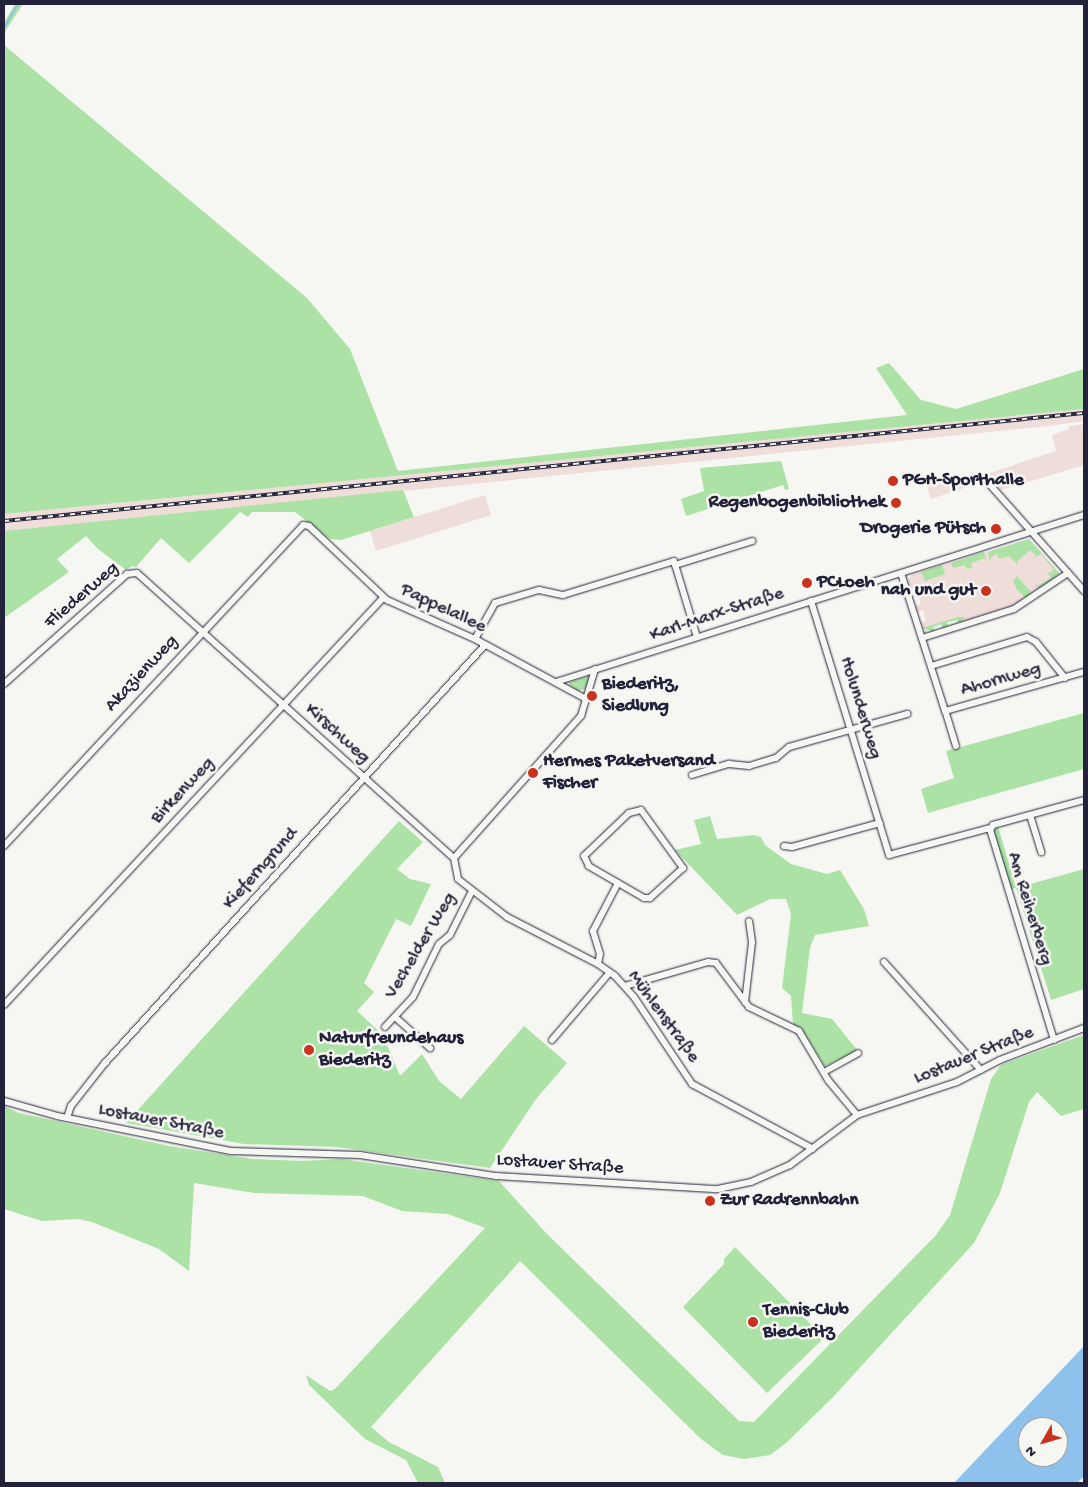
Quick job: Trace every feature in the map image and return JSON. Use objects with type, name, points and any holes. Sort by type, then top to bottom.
[{"type":"street","points":[[984,478],[1084,591]]},
{"type":"street","name":"Karl-Marx-Straße","points":[[556,682],[1084,515]]},
{"type":"street","name":"Pappelallee","points":[[304,524],[383,598],[475,639],[586,699]]},
{"type":"street","name":"Akazienweg","points":[[4,846],[304,524]]},
{"type":"street","points":[[675,565],[752,541]]},
{"type":"street","points":[[475,639],[495,603],[539,590],[563,595],[674,561],[697,637]]},
{"type":"street","name":"Fliederweg","points":[[4,684],[132,572],[202,632]]},
{"type":"street","name":"Ahornweg","points":[[901,573],[956,746]]},
{"type":"street","points":[[922,638],[1014,609],[1068,573]]},
{"type":"street","name":"Birkenweg","points":[[4,1006],[383,598]]},
{"type":"street","name":"Holunderweg","points":[[811,601],[890,855],[990,828]]},
{"type":"street","name":"Kirschweg","points":[[202,632],[454,858]]},
{"type":"street","name":"Ahornweg","points":[[931,666],[1027,637],[1036,642],[1065,678]]},
{"type":"street","name":"Kieferngrund","points":[[67,1118],[71,1106],[104,1063],[485,645]]},
{"type":"street","points":[[454,858],[577,720],[595,669]]},
{"type":"street","name":"Ahornweg","points":[[945,711],[1084,672]]},
{"type":"street","points":[[692,775],[729,764],[749,766],[776,758],[789,747],[907,714]]},
{"type":"street","points":[[990,828],[1084,800]]},
{"type":"street","points":[[641,810],[683,868],[647,898],[618,883],[589,866],[584,856],[629,813],[641,810]]},
{"type":"street","name":"Am Reiherberg","points":[[1030,815],[1040,852]]},
{"type":"street","points":[[784,846],[792,847],[880,823]]},
{"type":"street","name":"Am Reiherberg","points":[[990,828],[1054,1040]]},
{"type":"street","name":"Mühlenstraße","points":[[454,858],[454,872],[472,890],[515,922],[598,964],[625,986],[692,1084],[813,1149]]},
{"type":"street","points":[[598,964],[600,954],[593,931],[618,883]]},
{"type":"street","name":"Vechelder Weg","points":[[385,1027],[413,997],[439,944],[450,935],[472,890]]},
{"type":"street","points":[[745,1002],[752,942],[749,921]]},
{"type":"street","points":[[625,986],[714,962],[745,1002],[765,1016],[799,1031],[824,1072],[857,1115]]},
{"type":"street","points":[[884,962],[981,1070]]},
{"type":"street","points":[[552,1040],[610,972]]},
{"type":"street","name":"Vechelder Weg","points":[[395,1017],[430,1048]]},
{"type":"street","name":"Lostauer Straße","points":[[4,1101],[67,1118],[232,1152],[360,1155],[496,1176],[689,1188],[730,1188],[751,1182],[790,1165],[857,1115],[957,1082],[981,1070],[1084,1028]]},
{"type":"street","points":[[824,1072],[858,1053]]},
{"type":"shaded area","points":[[1084,409],[1084,421],[1049,426],[4,531],[4,514]]},
{"type":"shaded area","points":[[1084,424],[1084,465],[1001,490],[987,474],[1056,451],[1052,435],[1069,429],[1069,426]]},
{"type":"shaded area","points":[[958,473],[970,486],[931,499],[926,482]]},
{"type":"shaded area","points":[[485,495],[491,515],[376,551],[370,531]]},
{"type":"shaded area","points":[[1029,539],[1059,573],[1058,576],[1013,606],[960,624],[957,620],[947,622],[948,627],[942,624],[933,627],[934,631],[924,629],[921,623],[926,621],[923,610],[917,612],[915,606],[921,604],[916,588],[910,590],[908,580],[912,575]]},
{"type":"green space","points":[[15,4],[23,4],[4,33],[4,23]]},
{"type":"green space","points":[[4,45],[307,298],[350,349],[398,471],[907,415],[876,368],[889,363],[921,400],[956,409],[1084,369],[1084,409],[4,514]]},
{"type":"green space","points":[[781,461],[789,489],[785,490],[783,485],[686,516],[681,499],[704,491],[700,468]]},
{"type":"green space","points":[[403,490],[414,517],[341,540],[330,539],[295,512],[252,512],[248,517],[240,512],[189,563],[161,538],[136,567],[132,566],[126,570],[98,549],[86,536],[57,559],[69,572],[4,618],[4,531]]},
{"type":"green space","points":[[1029,539],[1059,573],[1042,588],[1038,588],[1034,583],[1038,586],[1051,578],[1048,573],[1054,570],[1041,554],[1036,557],[1031,550],[1017,561],[1018,565],[1009,556],[999,559],[997,554],[991,557],[990,562],[988,552]]},
{"type":"green space","points":[[984,552],[988,563],[985,558],[971,563],[972,568],[967,569],[965,565],[953,568],[951,563]]},
{"type":"green space","points":[[942,565],[945,574],[925,581],[921,572]]},
{"type":"green space","points":[[1017,576],[1031,592],[1026,598],[1017,590],[1013,581]]},
{"type":"green space","points":[[958,617],[964,617],[962,623],[958,624],[957,620],[947,622],[948,627],[943,629],[941,624],[933,627],[934,632],[922,628]]},
{"type":"green space","points":[[589,676],[587,688],[578,691],[569,685],[569,682]]},
{"type":"green space","points":[[1084,713],[1084,769],[928,813],[921,789],[954,778],[946,751]]},
{"type":"green space","points":[[710,816],[717,839],[754,835],[761,837],[765,845],[791,864],[827,874],[840,870],[864,909],[869,926],[815,935],[810,948],[802,1013],[832,1019],[858,1051],[825,1066],[801,1028],[793,1025],[791,996],[782,988],[791,914],[786,899],[770,899],[737,915],[675,850],[701,844],[694,820]]},
{"type":"green space","points":[[399,821],[423,842],[397,869],[410,879],[431,884],[411,926],[396,919],[364,983],[374,992],[357,1011],[383,1035],[400,1076],[422,1054],[439,1081],[461,1099],[524,1026],[567,1063],[536,1099],[490,1168],[337,1147],[244,1144],[126,1123]]},
{"type":"green space","points":[[998,826],[1016,888],[1011,889],[993,831]]},
{"type":"green space","points":[[1084,869],[1084,989],[1051,1000],[1016,888]]},
{"type":"green space","points":[[1084,1035],[1084,1109],[1061,1116],[1037,1092],[1029,1102],[1000,1193],[974,1243],[833,1397],[786,1443],[770,1455],[744,1459],[723,1455],[701,1439],[520,1261],[371,1427],[389,1442],[438,1467],[445,1483],[418,1483],[406,1460],[365,1439],[309,1385],[306,1375],[330,1391],[335,1389],[485,1228],[448,1214],[402,1211],[363,1196],[254,1193],[194,1183],[189,1271],[159,1249],[92,1222],[78,1219],[42,1221],[4,1209],[4,1106],[19,1113],[169,1146],[252,1159],[303,1161],[341,1159],[499,1181],[547,1234],[739,1421],[754,1422],[936,1235],[950,1215],[991,1079],[1001,1065]]},
{"type":"green space","name":"Tennis-Club Biederitz","points":[[735,1247],[824,1338],[767,1393],[683,1307],[724,1264],[724,1259]]},
{"type":"water","points":[[1084,1346],[1084,1476],[1077,1483],[954,1483]]},
{"type":"waterway","points":[[4,28],[18,4]]},
{"type":"railway","points":[[4,521],[1084,413]]},
{"type":"place","name":"PGH-Sporthalle","points":[[893,481]]},
{"type":"place","name":"Regenbogenbibliothek","points":[[896,503]]},
{"type":"place","name":"Drogerie Pütsch","points":[[996,529]]},
{"type":"place","name":"PCLoeh","points":[[807,583]]},
{"type":"place","name":"nah und gut","points":[[986,591]]},
{"type":"place","name":"Biederitz, Siedlung","points":[[592,696]]},
{"type":"place","name":"Hermes Paketversand Fischer","points":[[533,773]]},
{"type":"place","name":"Naturfreundehaus Biederitz","points":[[309,1050]]},
{"type":"place","name":"Zur Radrennbahn","points":[[710,1201]]},
{"type":"place","name":"Tennis-Club Biederitz","points":[[753,1322]]}]
